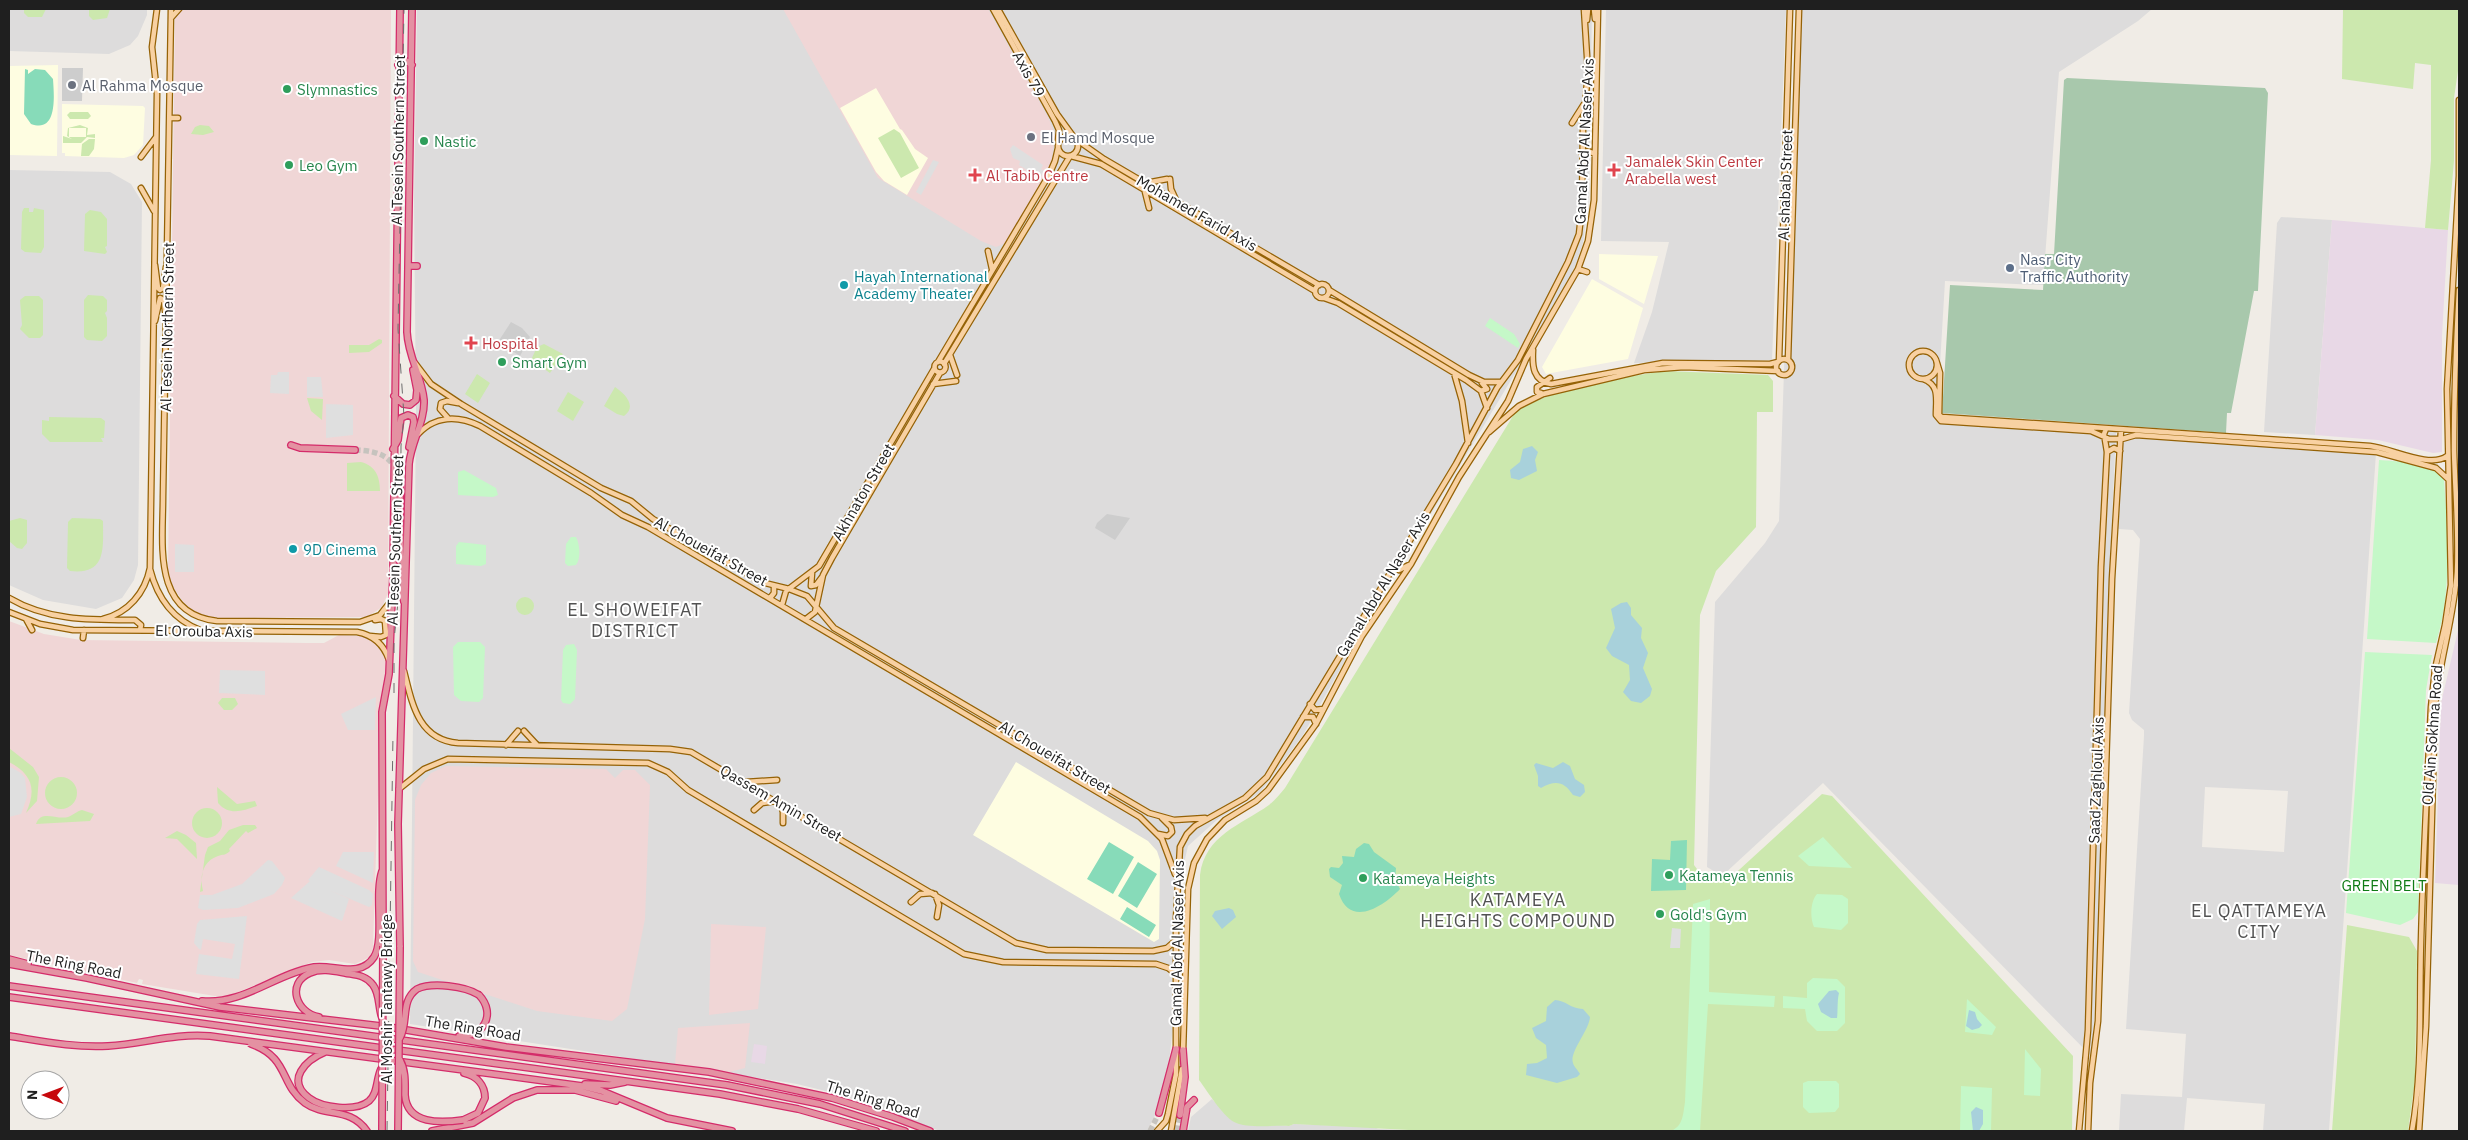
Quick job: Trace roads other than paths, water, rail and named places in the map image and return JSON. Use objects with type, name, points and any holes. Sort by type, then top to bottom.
[{"type":"highway","name":"Al Tesein Southern Street","points":[[384,866],[382,712],[389,661],[392,600],[400,9]]},
{"type":"highway","name":"Al Tesein Southern Street","points":[[399,866],[399,789],[410,451],[423,414],[424,400],[420,381],[410,356],[407,332],[412,9]]},
{"type":"highway","points":[[399,50],[405,52],[412,48]]},
{"type":"highway","points":[[398,64],[406,61],[412,65]]},
{"type":"highway","points":[[390,222],[397,222]]},
{"type":"highway","points":[[408,266],[417,266]]},
{"type":"highway","points":[[394,396],[403,404],[410,405],[416,400],[412,364]]},
{"type":"highway","points":[[393,449],[398,440],[401,418],[408,415],[414,420],[409,440],[410,451]]},
{"type":"highway","points":[[291,445],[300,448],[355,450]]},
{"type":"highway","points":[[400,485],[401,588],[406,604]]},
{"type":"highway","points":[[180,1000],[227,1000],[308,968],[323,966],[353,969],[367,964],[378,949],[378,888],[384,866]]},
{"type":"highway","name":"Al Moshir Tantawy Bridge","points":[[382,1131],[384,866]]},
{"type":"highway","name":"Al Moshir Tantawy Bridge","points":[[398,1131],[399,866]]},
{"type":"highway","points":[[9,959],[36,968]]},
{"type":"highway","name":"The Ring Road","points":[[9,964],[36,968],[180,1000],[235,1009],[382,1026],[442,1036],[709,1072],[813,1094],[879,1112],[930,1131]]},
{"type":"highway","points":[[332,1021],[306,1012],[297,998],[299,983],[312,972],[329,971],[359,975],[369,981],[375,988],[382,1018]]},
{"type":"highway","name":"The Ring Road","points":[[9,986],[727,1085],[820,1104],[905,1131]]},
{"type":"highway","points":[[399,1040],[404,1029],[407,1002],[417,989],[436,986],[468,990],[479,995],[485,1002],[488,1011],[482,1028],[470,1036],[442,1036]]},
{"type":"highway","name":"The Ring Road","points":[[9,997],[759,1100],[876,1131]]},
{"type":"highway","points":[[9,1036],[91,1046],[122,1045],[183,1035],[243,1040],[573,1085],[602,1091],[626,1103]]},
{"type":"highway","points":[[243,1040],[274,1056],[284,1070],[292,1090],[303,1102],[316,1109],[351,1117],[367,1131]]},
{"type":"highway","points":[[1159,1113],[1176,1049]]},
{"type":"highway","points":[[1180,1116],[1185,1077],[1183,1050]]},
{"type":"highway","points":[[326,1052],[312,1057],[303,1066],[300,1081],[304,1093],[311,1100],[320,1103],[358,1107],[372,1097],[382,1069]]},
{"type":"highway","points":[[399,1058],[404,1070],[406,1101],[412,1113],[419,1118],[430,1120],[462,1120],[476,1115],[481,1109],[485,1098],[483,1088],[471,1076],[442,1068]]},
{"type":"highway","points":[[573,1085],[614,1084],[629,1081]]},
{"type":"highway","points":[[432,1131],[473,1123],[513,1098],[537,1090],[575,1090],[626,1103],[676,1121],[732,1131]]},
{"type":"highway","points":[[1183,1131],[1187,1107],[1194,1100]]},
{"type":"highway","points":[[873,1101],[879,1112]]},
{"type":"highway","points":[[858,1125],[866,1131]]},
{"type":"main road","name":"Al Tesein Northern Street","points":[[103,619],[121,611],[133,602],[146,583],[150,568],[157,84],[152,47],[157,9]]},
{"type":"main road","name":"Al Tesein Northern Street","points":[[171,9],[168,316],[163,497],[164,573],[168,586],[179,602],[192,613],[212,621]]},
{"type":"main road","points":[[171,18],[179,9]]},
{"type":"main road","name":"Axis 79","points":[[993,9],[1055,121],[1058,130],[1058,142]]},
{"type":"main road","name":"Axis 79","points":[[998,9],[1057,114],[1075,138]]},
{"type":"main road","name":"Gamal Abd Al Naser Axis","points":[[1157,1131],[1166,1121],[1175,1082],[1177,880],[1181,843],[1190,830],[1206,818],[1239,802],[1259,786],[1303,717],[1468,443],[1501,382],[1516,364],[1564,271],[1577,238],[1582,206],[1582,154],[1588,72],[1584,9]]},
{"type":"main road","points":[[1586,25],[1588,9]]},
{"type":"main road","name":"Gamal Abd Al Naser Axis","points":[[1169,1131],[1180,1088],[1183,1050],[1188,889],[1194,863],[1202,845],[1218,825],[1268,790],[1316,724],[1362,636],[1411,564],[1482,438],[1510,397],[1533,348],[1578,269],[1588,241],[1592,216],[1595,154],[1596,9]]},
{"type":"main road","name":"Al shabab Street","points":[[1779,362],[1790,9]]},
{"type":"main road","name":"Al shabab Street","points":[[1788,360],[1792,346],[1793,186],[1799,9]]},
{"type":"main road","name":"Old Ain Sokhna Road","points":[[2412,1131],[2420,1034],[2430,707],[2435,669],[2445,625],[2451,585],[2447,456],[2449,350],[2459,176],[2459,100]]},
{"type":"main road","points":[[1572,123],[1585,103]]},
{"type":"main road","points":[[170,118],[178,118]]},
{"type":"main road","points":[[141,157],[156,136]]},
{"type":"main road","points":[[1065,136],[1075,138],[1077,151],[1070,156],[1063,167],[950,355],[944,364],[938,362],[1055,163],[1058,142],[1065,136]]},
{"type":"main road","name":"Mohamed Farid Axis","points":[[1075,138],[1104,159],[1319,285]]},
{"type":"main road","points":[[1583,144],[1589,146],[1595,142]]},
{"type":"main road","points":[[1058,148],[1062,154],[1070,156]]},
{"type":"main road","points":[[1582,154],[1589,151],[1595,154]]},
{"type":"main road","name":"Mohamed Farid Axis","points":[[1070,156],[1101,164],[1315,291]]},
{"type":"main road","points":[[169,158],[176,158]]},
{"type":"main road","points":[[1101,164],[1104,159]]},
{"type":"main road","points":[[1794,161],[1800,161]]},
{"type":"main road","points":[[1055,163],[1059,163],[1063,167]]},
{"type":"main road","points":[[1146,183],[1168,179],[1176,201]]},
{"type":"main road","points":[[1793,186],[1799,187]]},
{"type":"main road","points":[[141,188],[154,213]]},
{"type":"main road","points":[[1144,190],[1148,208]]},
{"type":"main road","points":[[988,251],[992,272]]},
{"type":"main road","points":[[154,264],[157,271],[158,288],[161,290],[168,257]]},
{"type":"main road","points":[[1578,269],[1586,272]]},
{"type":"main road","points":[[1481,391],[1485,392],[1487,387],[1479,380],[1329,290],[1326,285],[1319,285],[1315,291],[1317,296],[1338,303],[1481,391],[1488,408]]},
{"type":"main road","points":[[1324,298],[1329,294],[1329,290]]},
{"type":"main road","name":"Old Ain Sokhna Road","points":[[2419,1131],[2426,1026],[2435,708],[2453,610],[2457,569],[2454,442],[2459,290]]},
{"type":"main road","points":[[153,324],[160,298],[164,300],[168,316]]},
{"type":"main road","points":[[146,331],[153,331]]},
{"type":"main road","points":[[1482,438],[1512,411],[1543,394],[1654,368],[1770,367],[1788,360],[1792,367],[1790,372],[1784,374],[1770,367],[1709,363],[1661,363],[1556,384],[1545,383],[1534,371],[1533,348]]},
{"type":"main road","points":[[2447,456],[2438,461],[2427,461],[2370,446],[1941,417],[1939,414],[1940,372],[1933,354],[1927,351],[1920,351],[1912,355],[1909,363],[1910,371],[1916,377],[1931,382],[1936,388],[1936,415],[1941,421],[2092,431],[2105,438],[2122,439],[2136,435],[2348,449],[2382,453],[2436,468],[2448,480]]},
{"type":"main road","points":[[1779,352],[1789,352]]},
{"type":"main road","points":[[950,355],[957,374]]},
{"type":"main road","name":"Al Choueifat Street","points":[[410,356],[428,380],[461,404],[601,488],[635,503],[653,520],[753,577],[774,586],[807,596],[829,624],[844,634],[1150,813],[1162,817],[1185,820],[1206,818]]},
{"type":"main road","points":[[1709,357],[1709,363]]},
{"type":"main road","points":[[167,362],[174,362]]},
{"type":"main road","name":"Akhnaton Street","points":[[789,589],[812,574],[826,555],[938,362]]},
{"type":"main road","points":[[1778,371],[1779,362]]},
{"type":"main road","name":"Akhnaton Street","points":[[806,619],[813,615],[823,575],[933,384],[940,373],[944,371],[944,364]]},
{"type":"main road","points":[[1923,379],[1932,376],[1938,364]]},
{"type":"main road","points":[[934,369],[940,373]]},
{"type":"main road","points":[[1454,373],[1462,401],[1468,443]]},
{"type":"main road","points":[[1543,394],[1538,392],[1536,388],[1550,378]]},
{"type":"main road","points":[[933,384],[946,380],[956,381]]},
{"type":"main road","points":[[1479,380],[1490,383],[1501,382]]},
{"type":"main road","points":[[413,439],[430,423],[448,418],[440,409],[441,403],[445,401],[461,404]]},
{"type":"main road","points":[[145,409],[152,409]]},
{"type":"main road","name":"Al Choueifat Street","points":[[448,418],[468,421],[480,426],[591,493],[622,515],[648,527],[729,574],[836,637],[896,676],[986,725],[1140,816],[1158,834],[1168,853],[1177,880]]},
{"type":"main road","name":"Saad Zaghloul Axis","points":[[2079,1131],[2088,1033],[2088,930],[2094,832],[2092,798],[2107,452],[2106,429]]},
{"type":"main road","name":"Saad Zaghloul Axis","points":[[2088,1131],[2090,1083],[2097,1031],[2112,568],[2122,430]]},
{"type":"main road","points":[[2107,452],[2114,448],[2120,451]]},
{"type":"main road","points":[[2343,455],[2348,449]]},
{"type":"main road","points":[[2436,468],[2439,465],[2438,461]]},
{"type":"main road","points":[[143,514],[150,514]]},
{"type":"main road","points":[[1396,562],[1399,570],[1411,564]]},
{"type":"main road","name":"Al Tesein Northern Street","points":[[150,568],[157,589],[168,607],[185,622],[204,631]]},
{"type":"main road","points":[[2101,568],[2112,568]]},
{"type":"main road","points":[[726,580],[729,574]]},
{"type":"main road","points":[[812,574],[810,584],[813,587],[823,575]]},
{"type":"main road","points":[[2101,579],[2112,579]]},
{"type":"main road","points":[[770,598],[774,593],[774,586]]},
{"type":"main road","points":[[782,605],[782,598],[789,589]]},
{"type":"main road","points":[[9,598],[34,610],[56,616],[135,620],[141,625],[140,630]]},
{"type":"main road","points":[[368,621],[382,613],[392,600]]},
{"type":"main road","name":"El Orouba Axis","points":[[9,612],[51,627],[84,630],[352,632],[368,636]]},
{"type":"main road","points":[[26,619],[32,630]]},
{"type":"main road","points":[[368,621],[381,619],[387,626],[384,637],[368,636]]},
{"type":"main road","name":"El Orouba Axis","points":[[212,621],[368,621]]},
{"type":"main road","points":[[256,631],[258,627],[257,622]]},
{"type":"main road","points":[[269,632],[270,622]]},
{"type":"main road","points":[[84,630],[84,638]]},
{"type":"main road","points":[[368,636],[383,648],[389,661]]},
{"type":"main road","points":[[833,642],[836,637]]},
{"type":"main road","name":"Qassem Amin Street","points":[[404,668],[415,711],[420,721],[430,732],[451,742],[683,750],[695,753],[934,894],[997,934],[1035,949],[1156,951],[1166,948],[1176,940]]},
{"type":"main road","points":[[1310,704],[1315,710],[1324,708]]},
{"type":"main road","points":[[1303,717],[1310,716],[1316,724]]},
{"type":"main road","points":[[983,730],[986,725]]},
{"type":"main road","points":[[506,745],[521,731],[539,746]]},
{"type":"main road","points":[[399,789],[424,769],[448,759],[652,764],[668,772],[688,790],[964,954],[1003,962],[1156,964],[1165,966],[1176,974]]},
{"type":"main road","points":[[744,782],[777,780]]},
{"type":"main road","points":[[754,810],[767,801],[779,802],[783,812],[783,823]]},
{"type":"main road","points":[[2094,815],[2100,818],[2104,814]]},
{"type":"main road","points":[[1158,834],[1168,836],[1172,832],[1171,827],[1162,817]]},
{"type":"main road","points":[[2094,832],[2100,830],[2104,834]]},
{"type":"main road","points":[[911,902],[920,894],[934,894],[939,905],[937,917]]},
{"type":"main road","points":[[1162,1131],[1166,1121]]},
{"type":"water","points":[[1532,446],[1538,452],[1535,460],[1537,471],[1519,480],[1511,478],[1510,470],[1520,462],[1523,449]]},
{"type":"water","points":[[1627,602],[1631,608],[1631,615],[1642,628],[1641,638],[1648,653],[1643,668],[1652,689],[1650,696],[1641,703],[1631,701],[1623,692],[1630,680],[1629,665],[1612,656],[1606,648],[1615,628],[1611,609]]},
{"type":"water","points":[[1563,762],[1570,766],[1575,779],[1584,785],[1585,792],[1580,797],[1573,795],[1570,790],[1559,783],[1541,788],[1538,786],[1538,776],[1534,765],[1536,763],[1553,768]]},
{"type":"water","points":[[1229,908],[1233,910],[1236,917],[1222,929],[1212,916],[1215,911]]},
{"type":"water","points":[[1836,990],[1839,993],[1837,1018],[1831,1018],[1821,1012],[1818,1004],[1829,991]]},
{"type":"water","points":[[1555,1000],[1583,1009],[1590,1017],[1573,1058],[1580,1074],[1577,1077],[1557,1083],[1526,1075],[1527,1064],[1537,1063],[1547,1058],[1546,1045],[1536,1038],[1532,1028],[1546,1021],[1547,1007]]},
{"type":"water","points":[[1969,1010],[1975,1012],[1977,1019],[1982,1025],[1979,1028],[1972,1030],[1966,1026]]},
{"type":"water","points":[[1976,1107],[1983,1110],[1983,1124],[1979,1131],[1973,1131],[1971,1112]]},
{"type":"tunnel","points":[[355,450],[372,452],[386,457],[395,468],[400,485]]},
{"type":"tunnel","points":[[1150,1131],[1159,1113]]},
{"type":"tunnel","points":[[1177,1131],[1180,1115]]},
{"type":"railway","points":[[394,693],[394,640],[400,583],[401,446],[404,416],[398,329],[404,9]]},
{"type":"railway","points":[[387,1131],[393,734]]},
{"type":"place","name":"Al Rahma Mosque","points":[[72,85]]},
{"type":"place","name":"Slymnastics","points":[[287,89]]},
{"type":"place","name":"El Hamd Mosque","points":[[1031,137]]},
{"type":"place","name":"Nastic","points":[[424,141]]},
{"type":"place","name":"Leo Gym","points":[[289,165]]},
{"type":"place","name":"Jamalek Skin Center Arabella west","points":[[1614,170]]},
{"type":"place","name":"Al Tabib Centre","points":[[975,175]]},
{"type":"place","name":"Nasr City Traffic Authority","points":[[2010,268]]},
{"type":"place","name":"Hayah International Academy Theater","points":[[844,285]]},
{"type":"place","name":"Hospital","points":[[471,343]]},
{"type":"place","name":"Smart Gym","points":[[502,362]]},
{"type":"place","name":"9D Cinema","points":[[293,549]]},
{"type":"place","name":"Katameya Tennis","points":[[1669,875]]},
{"type":"place","name":"Katameya Heights","points":[[1363,878]]},
{"type":"place","name":"Gold's Gym","points":[[1660,914]]},
{"type":"district","name":"EL SHOWEIFAT DISTRICT","points":[[635,619]]},
{"type":"district","name":"KATAMEYA HEIGHTS COMPOUND","points":[[1518,910]]},
{"type":"district","name":"EL QATTAMEYA CITY","points":[[2259,920]]},
{"type":"park label","name":"GREEN BELT","points":[[2384,885]]}]
